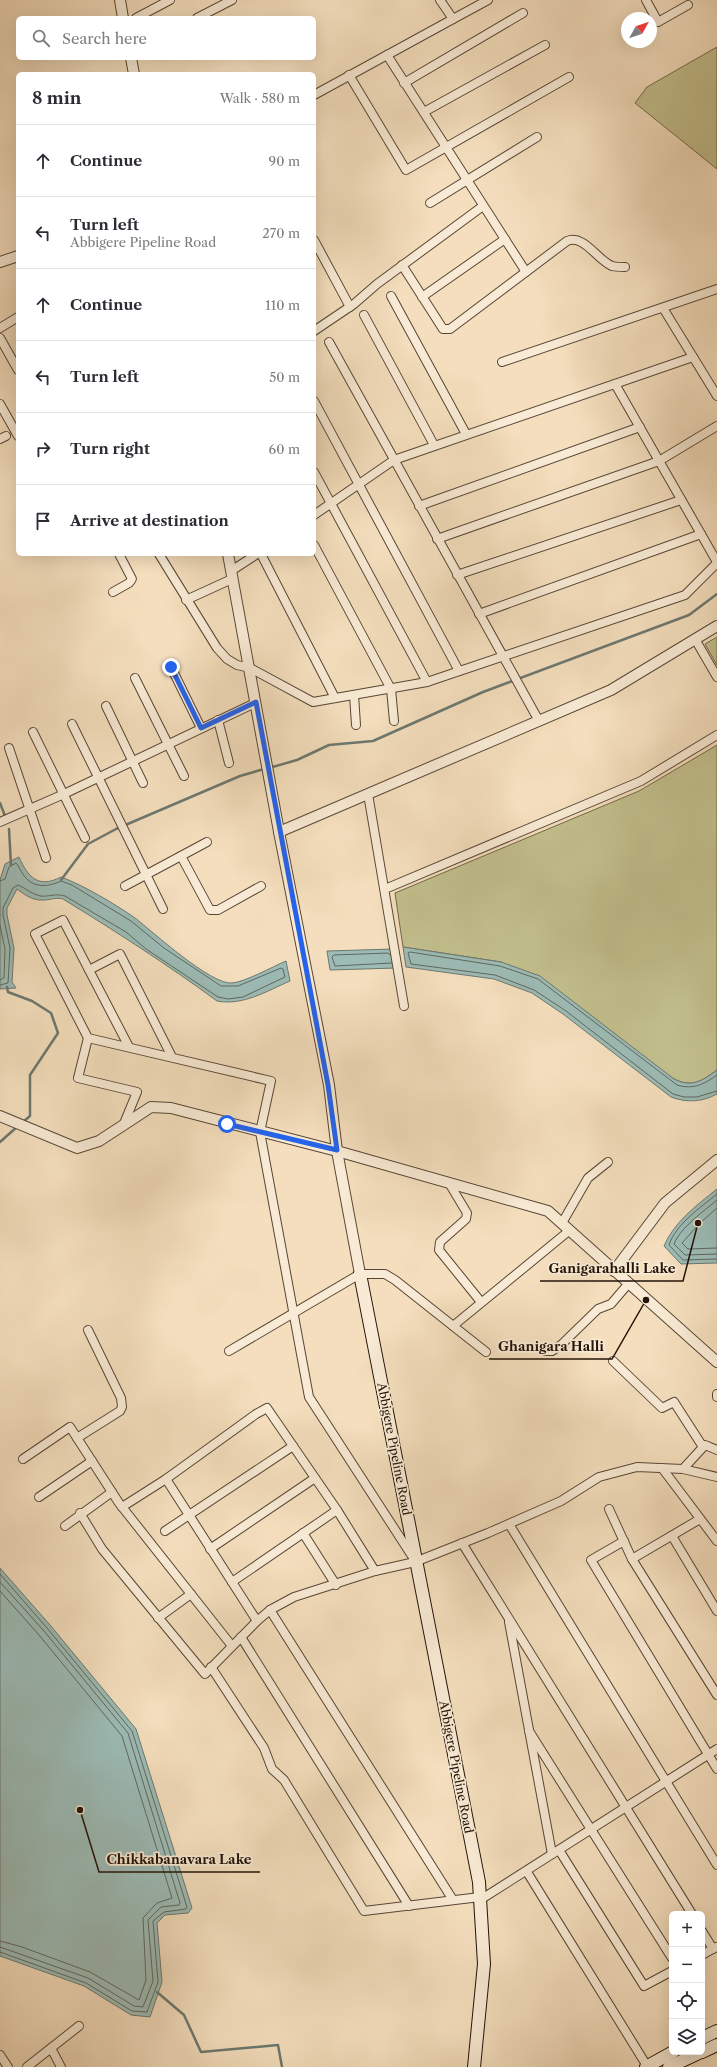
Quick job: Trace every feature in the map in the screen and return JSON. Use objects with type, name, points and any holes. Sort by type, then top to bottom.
[{"type":"main road","name":"Abbigere Pipeline Road","points":[[360,1274],[415,1562],[479,1882],[484,1964],[474,2067]]},
{"type":"main road","points":[[705,2037],[717,2031]]},
{"type":"main road","points":[[705,2051],[717,2045]]},
{"type":"main road","points":[[646,2067],[669,2054]]},
{"type":"main road","points":[[669,2067],[695,2055]]},
{"type":"street","points":[[120,0],[124,16]]},
{"type":"street","points":[[140,16],[170,0]]},
{"type":"street","points":[[201,16],[232,0]]},
{"type":"street","points":[[440,0],[453,19]]},
{"type":"street","points":[[316,94],[488,0]]},
{"type":"street","points":[[646,0],[658,22],[688,5]]},
{"type":"street","points":[[404,82],[523,13]]},
{"type":"street","points":[[424,112],[545,45]]},
{"type":"street","points":[[387,55],[526,272]]},
{"type":"street","points":[[131,60],[134,72]]},
{"type":"street","points":[[349,75],[406,170],[445,146],[569,77]]},
{"type":"street","points":[[430,203],[537,137]]},
{"type":"street","points":[[316,330],[350,307],[402,265],[483,206]]},
{"type":"street","points":[[402,265],[443,328],[450,329],[573,238],[578,240],[601,260],[613,266],[625,267]]},
{"type":"street","points":[[422,297],[505,239]]},
{"type":"street","points":[[316,244],[350,307]]},
{"type":"street","points":[[0,262],[16,257]]},
{"type":"street","points":[[502,362],[717,289]]},
{"type":"street","points":[[391,296],[466,434]]},
{"type":"street","points":[[663,308],[717,396]]},
{"type":"street","points":[[364,315],[434,445]]},
{"type":"street","points":[[0,328],[16,318]]},
{"type":"street","points":[[0,338],[16,364]]},
{"type":"street","points":[[329,342],[539,721]]},
{"type":"street","points":[[316,514],[394,460],[693,357]]},
{"type":"street","points":[[160,556],[217,648],[227,659],[237,665],[250,668],[314,702],[427,682],[685,595],[717,563],[615,384]]},
{"type":"street","points":[[0,404],[16,432]]},
{"type":"street","points":[[316,404],[459,672]]},
{"type":"street","points":[[437,539],[659,461],[717,426]]},
{"type":"street","points":[[419,506],[640,427]]},
{"type":"street","points":[[316,476],[427,682]]},
{"type":"street","points":[[457,575],[681,500]]},
{"type":"street","points":[[479,614],[701,534]]},
{"type":"street","points":[[316,549],[391,689],[394,721]]},
{"type":"street","points":[[113,592],[129,584],[132,579],[119,556]]},
{"type":"street","name":"Abbigere Pipeline Road","points":[[228,556],[279,832],[328,1085],[337,1150],[360,1274]]},
{"type":"street","points":[[186,600],[232,575],[255,556]]},
{"type":"street","points":[[262,556],[336,698]]},
{"type":"street","points":[[279,832],[611,690],[717,626]]},
{"type":"street","points":[[695,639],[717,677]]},
{"type":"street","points":[[171,667],[201,728]]},
{"type":"street","points":[[135,678],[184,776]]},
{"type":"street","points":[[354,695],[356,725]]},
{"type":"street","points":[[0,822],[30,807],[64,794],[256,702]]},
{"type":"street","points":[[106,706],[143,783]]},
{"type":"street","points":[[218,720],[229,763]]},
{"type":"street","points":[[72,724],[147,873],[163,909]]},
{"type":"street","points":[[33,732],[85,838]]},
{"type":"street","points":[[385,890],[641,781],[717,735]]},
{"type":"street","points":[[9,748],[46,858]]},
{"type":"street","points":[[368,794],[404,1006]]},
{"type":"street","points":[[126,886],[147,873],[207,842]]},
{"type":"street","points":[[181,856],[210,910],[218,910],[261,886]]},
{"type":"street","points":[[122,1126],[137,1092],[78,1078],[88,1038],[35,934],[64,920],[129,1047]]},
{"type":"street","points":[[89,970],[120,954],[172,1057]]},
{"type":"street","points":[[88,1038],[271,1081],[260,1132],[309,1397],[415,1562]]},
{"type":"street","points":[[0,1116],[46,1136],[72,1146],[83,1148],[99,1141],[151,1107],[171,1108],[260,1132],[337,1150],[548,1211],[717,1362]]},
{"type":"street","points":[[614,1271],[665,1203],[717,1160]]},
{"type":"street","points":[[562,1223],[588,1178],[608,1162]]},
{"type":"street","points":[[449,1183],[467,1213],[466,1219],[440,1242],[439,1250],[481,1302]]},
{"type":"street","points":[[453,1326],[570,1230]]},
{"type":"street","points":[[229,1351],[360,1274],[385,1274],[486,1352]]},
{"type":"street","points":[[544,1351],[552,1350],[561,1345],[598,1309],[611,1304],[629,1283]]},
{"type":"street","points":[[77,1438],[120,1411],[122,1407],[121,1398],[88,1330]]},
{"type":"street","points":[[613,1361],[662,1408],[674,1402],[703,1447]]},
{"type":"street","points":[[122,1507],[166,1479],[256,1414],[267,1408],[337,1510],[375,1571]]},
{"type":"street","points":[[23,1459],[70,1427],[122,1507],[232,1646]]},
{"type":"street","points":[[683,1469],[705,1445],[717,1450]]},
{"type":"street","points":[[165,1531],[293,1446]]},
{"type":"street","points":[[39,1497],[92,1461]]},
{"type":"street","points":[[80,1513],[102,1549],[205,1674],[257,1621],[270,1610],[294,1597],[336,1585],[375,1571],[415,1562],[561,1501],[599,1477],[637,1467],[683,1469],[717,1477]]},
{"type":"street","points":[[662,1468],[717,1541]]},
{"type":"street","points":[[210,1549],[315,1478]]},
{"type":"street","points":[[166,1479],[257,1621]]},
{"type":"street","points":[[65,1526],[80,1513],[112,1492]]},
{"type":"street","points":[[609,1509],[632,1559],[717,1695]]},
{"type":"street","points":[[232,1582],[337,1510]]},
{"type":"street","points":[[632,1559],[700,1519]]},
{"type":"street","points":[[509,1524],[717,1865]]},
{"type":"street","points":[[303,1533],[336,1585]]},
{"type":"street","points":[[672,1536],[717,1611]]},
{"type":"street","points":[[624,1541],[591,1560],[717,1769]]},
{"type":"street","points":[[462,1543],[690,1911]]},
{"type":"street","points":[[158,1618],[191,1594]]},
{"type":"street","points":[[270,1610],[453,1900]]},
{"type":"street","points":[[508,1618],[529,1731],[555,1852],[644,1986],[669,1973]]},
{"type":"street","points":[[241,1637],[410,1906]]},
{"type":"street","points":[[211,1668],[264,1748],[268,1762],[276,1773],[284,1780],[364,1911],[453,1900],[480,1899],[717,1749]]},
{"type":"street","points":[[529,1731],[669,1953]]},
{"type":"street","points":[[527,1872],[646,2067]]},
{"type":"street","points":[[705,1935],[715,1948],[705,1953]]},
{"type":"street","points":[[27,2067],[79,2026]]},
{"type":"street","points":[[51,2048],[61,2067]]},
{"type":"street","points":[[0,2055],[8,2067]]},
{"type":"shaded area","points":[[717,47],[717,169],[635,103],[647,87]]},
{"type":"shaded area","points":[[717,637],[717,665],[705,644]]},
{"type":"shaded area","points":[[717,745],[717,1070],[702,1080],[686,1083],[674,1079],[501,962],[403,947],[395,893],[639,791]]},
{"type":"water","points":[[19,857],[26,870],[35,879],[46,882],[61,877],[70,880],[109,901],[135,918],[182,956],[211,976],[223,981],[232,983],[237,982],[259,974],[286,961],[290,981],[245,1000],[227,1002],[217,1001],[141,948],[63,899],[36,900],[17,889],[7,908],[7,915],[14,948],[12,982],[16,988],[0,989],[0,880],[5,864]]},
{"type":"water","points":[[403,947],[501,962],[540,976],[674,1079],[686,1083],[697,1082],[717,1070],[717,1094],[706,1099],[694,1101],[671,1097],[563,1014],[532,993],[494,979],[406,967]]},
{"type":"water","points":[[393,949],[397,968],[330,970],[327,951]]},
{"type":"water","points":[[717,1189],[717,1263],[681,1264],[664,1246],[668,1237],[694,1208]]},
{"type":"water","points":[[0,1568],[50,1625],[136,1729],[192,1908],[188,1913],[165,1915],[157,1923],[162,1982],[150,2017],[131,2015],[84,1986],[0,1956]]},
{"type":"waterway","points":[[269,768],[297,760],[329,745],[373,741],[483,692],[689,615],[717,594]]},
{"type":"waterway","points":[[61,880],[88,844],[116,829],[240,776],[264,769]]},
{"type":"waterway","points":[[0,803],[5,816]]},
{"type":"waterway","points":[[9,829],[11,865]]},
{"type":"waterway","points":[[7,987],[8,992],[32,1001],[51,1013],[58,1033],[30,1075],[30,1116],[23,1122]]},
{"type":"waterway","points":[[0,1142],[18,1126]]},
{"type":"waterway","points":[[157,1992],[184,2015],[201,2052],[278,2045],[282,2067]]},
{"type":"place","name":"Ganigarahalli Lake","points":[[698,1223]]},
{"type":"place","name":"Ghanigara Halli","points":[[646,1300]]},
{"type":"place","name":"Chikkabanavara Lake","points":[[80,1810]]},
{"type":"route","points":[[171,667],[201,728],[256,702],[328,1085],[337,1150],[227,1124]]}]
